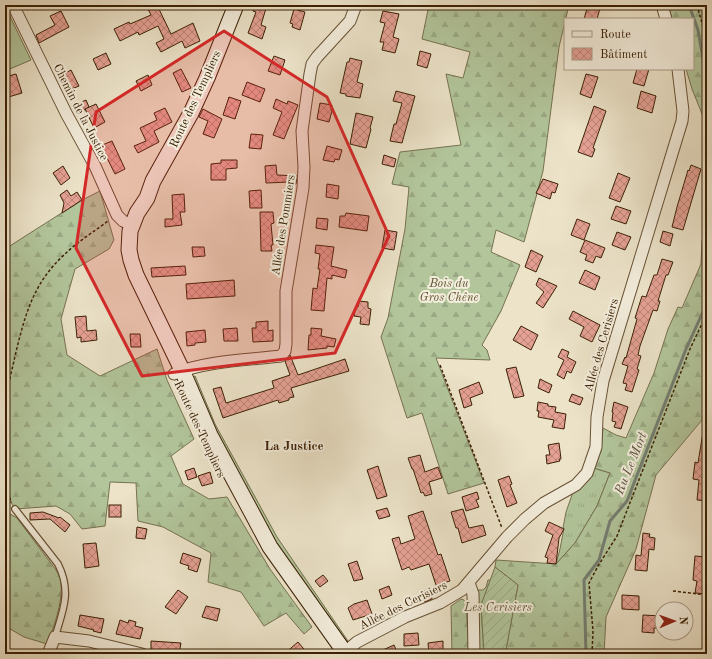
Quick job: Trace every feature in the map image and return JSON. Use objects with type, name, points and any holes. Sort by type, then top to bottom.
[{"type":"main road","name":"Route des Templiers","points":[[236,5],[204,85],[188,119],[148,191],[142,195],[125,220],[122,233],[125,261],[139,295],[159,336],[270,547],[342,654]]},
{"type":"street","name":"Chemin de la Justice","points":[[13,5],[63,107],[125,220]]},
{"type":"street","name":"Allée des Pommiers","points":[[178,372],[216,363],[281,356],[285,351],[286,291],[304,178],[302,131],[312,64],[350,21],[356,5]]},
{"type":"street","points":[[662,5],[666,18]]},
{"type":"street","name":"Allée des Cerisiers","points":[[342,654],[357,642],[405,618],[440,603],[462,590],[507,537],[525,519],[544,503],[576,485],[587,473],[596,447],[597,417],[602,381],[682,121],[683,111],[678,70]]},
{"type":"street","points":[[469,583],[473,594],[474,654]]},
{"type":"street","points":[[48,654],[55,637],[89,641],[142,654]]},
{"type":"lane","points":[[15,509],[58,564],[63,574],[66,584],[65,597],[62,614],[55,637]]},
{"type":"path","points":[[697,5],[707,41]]},
{"type":"path","points":[[5,30],[8,32],[10,38],[5,54]]},
{"type":"path","points":[[5,449],[8,387],[21,329],[28,306],[46,276],[65,253],[125,220]]},
{"type":"path","points":[[592,654],[593,632],[589,583],[617,536],[690,348],[707,313]]},
{"type":"path","points":[[440,365],[503,532],[507,537]]},
{"type":"path","points":[[5,478],[10,503],[15,509]]},
{"type":"path","points":[[673,591],[707,595]]},
{"type":"highlighted area","points":[[224,31],[327,97],[389,236],[335,353],[142,376],[76,248],[96,112]]},
{"type":"green space","name":"Bois du Gros Chêne","points":[[429,5],[569,5],[566,18],[564,18],[564,26],[559,47],[543,171],[524,242],[496,230],[491,252],[520,265],[501,311],[482,345],[487,350],[490,360],[436,358],[484,483],[448,494],[422,413],[407,418],[381,337],[388,318],[405,229],[409,187],[392,184],[400,152],[461,145],[446,74],[463,78],[470,52],[422,39]]},
{"type":"green space","points":[[668,5],[707,5],[707,126],[692,89],[686,70],[694,70],[694,18],[672,18]]},
{"type":"green space","points":[[5,6],[31,60],[5,71]]},
{"type":"green space","points":[[100,191],[114,240],[109,249],[75,269],[61,319],[67,355],[100,376],[157,349],[167,380],[194,439],[171,456],[183,484],[209,499],[227,497],[270,569],[312,627],[304,634],[286,613],[264,626],[241,592],[208,582],[211,553],[163,527],[138,521],[136,483],[110,482],[105,526],[82,529],[70,514],[56,506],[15,509],[10,500],[7,488],[4,459],[6,404],[5,249],[82,200]]},
{"type":"green space","points":[[707,225],[707,414],[656,475],[636,549],[606,617],[604,654],[497,654],[506,650],[518,585],[495,567],[496,560],[556,564],[575,543],[597,506],[610,473],[594,468],[601,451],[603,428],[616,435],[626,438],[654,373],[668,329],[678,307],[682,308],[701,264],[702,241]]},
{"type":"green space","points":[[195,376],[215,424],[277,537],[348,641],[346,642],[295,574],[231,467],[192,378]]},
{"type":"green space","points":[[594,468],[610,473],[597,506],[575,543],[556,564],[566,512],[573,492],[583,486],[591,476]]},
{"type":"green space","points":[[5,511],[17,518],[56,570],[60,578],[60,603],[56,621],[47,644],[24,637],[5,626]]},
{"type":"green space","name":"Les Cerisiers","points":[[495,567],[518,585],[506,650],[497,654],[484,654],[481,605]]},
{"type":"green space","points":[[488,580],[492,580],[481,605],[484,654],[477,654],[477,590],[483,590],[486,587]]},
{"type":"green space","points":[[461,599],[466,603],[469,654],[452,654],[451,606]]},
{"type":"building","points":[[146,5],[157,5],[171,34],[193,23],[200,41],[185,48],[182,41],[161,52],[156,43],[164,39],[158,26],[139,35],[138,32],[120,41],[114,29],[129,22],[130,24],[151,15]]},
{"type":"building","points":[[255,5],[267,5],[261,25],[266,27],[262,39],[248,33],[256,12],[253,11]]},
{"type":"building","points":[[588,5],[601,5],[597,18],[584,18]]},
{"type":"building","points":[[294,9],[305,12],[300,30],[292,27],[293,24],[290,23]]},
{"type":"building","points":[[61,11],[69,27],[39,43],[36,35],[55,25],[50,16]]},
{"type":"building","points":[[383,11],[399,14],[393,37],[399,39],[395,53],[382,50],[384,42],[380,42],[385,23],[380,22]]},
{"type":"building","points":[[420,51],[431,54],[427,68],[417,65]]},
{"type":"building","points":[[106,53],[111,64],[98,70],[93,59]]},
{"type":"building","points":[[274,56],[285,60],[280,75],[268,71]]},
{"type":"building","points":[[350,58],[362,61],[357,82],[363,84],[360,98],[346,96],[346,94],[340,93],[347,62],[349,62]]},
{"type":"building","points":[[181,69],[191,88],[182,92],[173,73]]},
{"type":"building","points":[[71,70],[79,86],[69,90],[62,75]]},
{"type":"building","points":[[637,70],[649,70],[644,86],[633,83]]},
{"type":"building","points":[[16,74],[22,93],[5,98],[5,88],[7,88],[5,77]]},
{"type":"building","points":[[586,74],[598,77],[591,98],[580,94]]},
{"type":"building","points":[[148,75],[152,85],[141,91],[136,81]]},
{"type":"building","points":[[247,82],[265,89],[260,102],[242,95]]},
{"type":"building","points":[[396,91],[415,96],[402,143],[390,141],[394,124],[396,124],[402,103],[393,101]]},
{"type":"building","points":[[641,91],[656,96],[652,113],[637,108]]},
{"type":"building","points":[[229,97],[241,101],[235,119],[223,115]]},
{"type":"building","points":[[276,99],[287,104],[288,101],[298,105],[284,139],[273,135],[282,112],[273,108]]},
{"type":"building","points":[[86,100],[89,107],[81,112],[77,104]]},
{"type":"building","points":[[320,103],[332,105],[329,122],[317,119]]},
{"type":"building","points":[[96,104],[105,122],[94,128],[85,109]]},
{"type":"building","points":[[594,106],[606,111],[593,148],[595,149],[592,157],[578,152]]},
{"type":"building","points":[[165,108],[172,122],[154,131],[159,142],[138,153],[134,146],[146,141],[140,128],[157,120],[154,113]]},
{"type":"building","points":[[203,109],[222,119],[214,138],[203,134],[208,121],[199,117]]},
{"type":"building","points":[[356,113],[373,117],[366,148],[350,144]]},
{"type":"building","points":[[251,134],[263,135],[261,149],[249,148]]},
{"type":"building","points":[[112,141],[125,169],[115,174],[100,146]]},
{"type":"building","points":[[327,146],[342,150],[339,160],[335,159],[334,162],[323,160]]},
{"type":"building","points":[[384,155],[396,159],[394,167],[382,164]]},
{"type":"building","points":[[221,160],[237,160],[237,168],[226,169],[226,180],[211,180],[211,164],[221,163]]},
{"type":"building","points":[[276,165],[277,175],[297,176],[296,184],[290,184],[290,182],[266,183],[265,166]]},
{"type":"building","points":[[691,165],[701,169],[683,230],[672,227],[688,170],[689,171]]},
{"type":"building","points":[[63,166],[70,178],[61,185],[53,173]]},
{"type":"building","points":[[618,173],[630,178],[620,202],[609,198]]},
{"type":"building","points":[[543,179],[558,184],[555,193],[552,192],[550,199],[536,193]]},
{"type":"building","points":[[327,184],[339,186],[338,199],[326,197]]},
{"type":"building","points":[[67,190],[71,196],[77,192],[82,200],[62,213],[64,203],[60,195]]},
{"type":"building","points":[[261,190],[262,208],[250,208],[249,191]]},
{"type":"building","points":[[184,194],[185,212],[180,212],[182,225],[165,227],[165,219],[173,219],[172,195]]},
{"type":"building","points":[[616,206],[631,211],[626,224],[611,219]]},
{"type":"building","points":[[260,212],[273,212],[274,223],[271,224],[273,245],[271,245],[272,251],[261,251]]},
{"type":"building","points":[[346,213],[369,216],[367,231],[339,227],[340,216],[345,216]]},
{"type":"building","points":[[317,218],[328,219],[327,230],[316,228]]},
{"type":"building","points":[[577,219],[590,224],[584,240],[571,235]]},
{"type":"building","points":[[385,230],[397,232],[394,250],[382,248]]},
{"type":"building","points":[[663,231],[673,234],[670,246],[660,242]]},
{"type":"building","points":[[617,232],[631,237],[625,250],[612,245]]},
{"type":"building","points":[[585,240],[605,248],[601,258],[596,256],[593,263],[585,260],[587,255],[580,252]]},
{"type":"building","points":[[316,245],[334,247],[331,266],[347,270],[345,278],[332,275],[332,279],[327,278],[324,311],[311,310],[313,288],[317,289],[320,269],[318,269],[320,254],[315,253]]},
{"type":"building","points":[[192,247],[204,247],[205,256],[193,257]]},
{"type":"building","points":[[531,250],[543,256],[536,272],[525,267]]},
{"type":"building","points":[[662,259],[673,262],[668,275],[666,275],[658,301],[660,301],[657,311],[653,310],[640,346],[638,355],[641,356],[637,369],[639,370],[632,392],[625,390],[627,384],[623,383],[628,366],[622,364],[625,357],[626,358],[637,319],[635,318],[642,296],[646,297],[654,275],[657,275]]},
{"type":"building","points":[[185,266],[186,275],[152,277],[151,268]]},
{"type":"building","points":[[585,270],[600,277],[595,290],[579,283]]},
{"type":"building","points":[[539,278],[557,286],[543,308],[536,303],[544,292],[536,285]]},
{"type":"building","points":[[234,280],[235,296],[187,299],[186,284]]},
{"type":"building","points":[[359,301],[368,302],[368,308],[371,309],[369,325],[360,324],[361,317],[354,316]]},
{"type":"building","points":[[573,311],[600,325],[592,342],[580,336],[584,327],[569,319]]},
{"type":"building","points":[[86,316],[87,331],[96,330],[97,340],[81,342],[81,337],[77,338],[75,317]]},
{"type":"building","points":[[268,321],[268,331],[273,330],[273,341],[253,342],[252,328],[256,328],[256,322]]},
{"type":"building","points":[[521,326],[538,335],[531,350],[513,340]]},
{"type":"building","points":[[237,328],[238,341],[224,341],[223,329]]},
{"type":"building","points":[[311,328],[322,329],[321,336],[336,339],[334,347],[327,346],[327,348],[308,350]]},
{"type":"building","points":[[205,330],[206,342],[195,343],[195,345],[187,346],[186,332]]},
{"type":"building","points":[[130,334],[140,334],[141,347],[131,347]]},
{"type":"building","points":[[562,349],[569,352],[567,357],[576,362],[571,373],[567,371],[564,379],[557,375],[564,360],[558,357]]},
{"type":"building","points":[[290,355],[298,375],[345,359],[349,371],[291,388],[294,397],[289,398],[289,400],[279,403],[278,400],[223,418],[213,389],[221,387],[226,403],[274,388],[272,381],[290,375],[285,361]]},
{"type":"building","points":[[516,367],[524,396],[514,398],[506,369]]},
{"type":"building","points":[[540,379],[552,385],[549,393],[538,388]]},
{"type":"building","points":[[479,382],[483,393],[470,398],[472,405],[464,408],[459,390]]},
{"type":"building","points":[[572,394],[583,398],[580,405],[569,401]]},
{"type":"building","points":[[538,402],[556,407],[555,412],[566,414],[564,429],[552,427],[554,420],[538,417]]},
{"type":"building","points":[[614,402],[628,407],[621,429],[614,427],[616,422],[612,421]]},
{"type":"building","points":[[703,432],[707,432],[707,501],[697,500],[699,480],[693,479],[695,462],[698,463]]},
{"type":"building","points":[[559,443],[560,461],[547,464],[546,455],[550,455],[548,445]]},
{"type":"building","points":[[420,455],[425,472],[438,467],[442,478],[429,482],[432,494],[425,496],[423,492],[421,493],[408,458]]},
{"type":"building","points":[[378,466],[387,496],[377,499],[367,470]]},
{"type":"building","points":[[194,468],[197,477],[188,480],[185,471]]},
{"type":"building","points":[[210,472],[213,483],[202,486],[198,476]]},
{"type":"building","points":[[509,476],[512,484],[510,485],[517,503],[507,507],[498,480]]},
{"type":"building","points":[[477,492],[479,499],[476,500],[479,507],[466,511],[462,497]]},
{"type":"building","points":[[109,505],[121,505],[121,517],[109,517]]},
{"type":"building","points":[[387,508],[390,516],[379,519],[376,511]]},
{"type":"building","points":[[463,509],[469,528],[483,525],[486,535],[462,543],[458,528],[456,528],[451,512]]},
{"type":"building","points":[[423,511],[438,555],[441,554],[450,581],[443,583],[444,585],[437,588],[429,564],[411,570],[409,567],[402,570],[392,539],[399,537],[401,544],[415,539],[408,516]]},
{"type":"building","points":[[43,512],[59,518],[60,517],[70,525],[65,532],[50,519],[30,520],[30,513]]},
{"type":"building","points":[[549,522],[564,529],[559,538],[556,564],[547,563],[548,558],[545,557],[553,535],[545,531]]},
{"type":"building","points":[[137,527],[147,529],[145,539],[136,538]]},
{"type":"building","points":[[643,533],[650,534],[649,537],[655,538],[654,550],[649,549],[647,571],[635,570],[636,555],[641,556]]},
{"type":"building","points":[[96,543],[99,566],[85,568],[83,544]]},
{"type":"building","points":[[183,553],[201,559],[197,572],[188,569],[189,566],[180,563]]},
{"type":"building","points":[[695,556],[707,557],[707,594],[695,593],[697,581],[693,580]]},
{"type":"building","points":[[357,561],[363,579],[354,581],[348,564]]},
{"type":"building","points":[[323,575],[328,581],[320,587],[315,581]]},
{"type":"building","points":[[389,586],[392,595],[382,599],[379,590]]},
{"type":"building","points":[[430,589],[432,599],[425,602],[422,592]]},
{"type":"building","points":[[178,590],[188,597],[176,614],[165,607]]},
{"type":"building","points":[[622,595],[639,596],[639,610],[622,609]]},
{"type":"building","points":[[367,600],[372,614],[353,620],[348,608],[354,604]]},
{"type":"building","points":[[206,606],[220,609],[217,621],[202,617]]},
{"type":"building","points":[[80,615],[104,619],[101,633],[78,626]]},
{"type":"building","points":[[643,615],[654,616],[654,633],[642,632]]},
{"type":"building","points":[[120,620],[128,623],[129,620],[136,622],[135,626],[143,628],[140,639],[116,634]]},
{"type":"building","points":[[418,633],[419,645],[404,646],[404,634]]},
{"type":"building","points":[[151,641],[181,643],[179,654],[151,652]]},
{"type":"building","points":[[443,641],[443,654],[429,654],[428,643]]},
{"type":"building","points":[[298,642],[308,654],[284,654]]},
{"type":"building","points":[[394,645],[398,654],[374,654]]},
{"type":"waterway","name":"Ru Le Mort","points":[[689,5],[694,18]]},
{"type":"waterway","name":"Ru Le Mort","points":[[694,19],[698,30],[707,82]]},
{"type":"waterway","name":"Ru Le Mort","points":[[586,654],[584,580],[599,560],[610,521],[627,501],[686,349],[707,303]]},
{"type":"district","name":"La Justice","points":[[294,445]]}]
